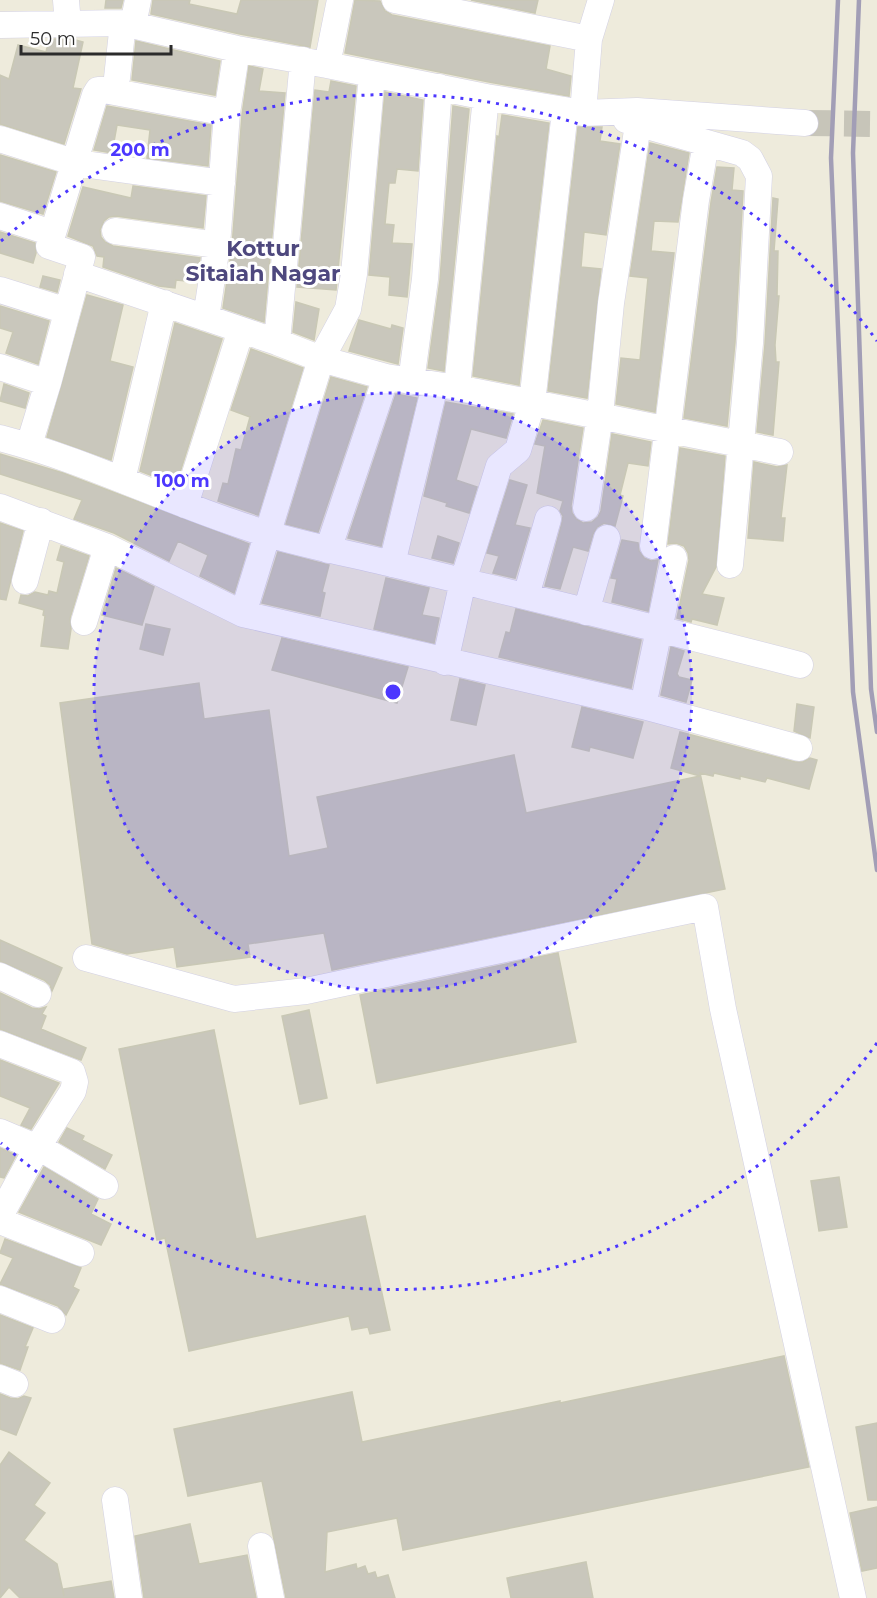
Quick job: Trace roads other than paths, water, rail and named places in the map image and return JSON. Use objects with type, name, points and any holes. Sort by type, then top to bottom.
[{"type":"street","points":[[277,342],[315,63],[340,0]]},
{"type":"street","points":[[395,0],[589,39]]},
{"type":"street","points":[[445,662],[463,582],[499,466],[518,450],[532,403],[583,112],[589,39],[601,0]]},
{"type":"street","points":[[0,25],[67,12],[131,16],[237,50],[486,97],[583,112],[638,124],[742,153],[750,159],[759,176],[750,343],[730,565]]},
{"type":"street","points":[[117,78],[131,16]]},
{"type":"street","points":[[206,318],[217,244],[227,113],[237,50]]},
{"type":"street","points":[[243,614],[321,359],[348,309],[353,282],[372,74]]},
{"type":"street","points":[[434,385],[424,279],[439,87]]},
{"type":"street","points":[[29,445],[82,257],[49,246],[98,90],[227,113]]},
{"type":"street","points":[[392,564],[434,385],[486,97]]},
{"type":"street","points":[[583,112],[637,111],[805,123]]},
{"type":"street","points":[[586,508],[600,415],[611,303],[638,124]]},
{"type":"street","points":[[0,139],[76,163],[222,183]]},
{"type":"street","points":[[643,706],[659,628],[669,430],[696,200],[706,143]]},
{"type":"street","points":[[0,216],[52,233]]},
{"type":"street","points":[[115,231],[217,244]]},
{"type":"street","points":[[77,274],[321,359],[386,377],[600,415],[780,452]]},
{"type":"street","points":[[0,290],[67,312]]},
{"type":"street","points":[[122,480],[164,303]]},
{"type":"street","points":[[185,505],[241,330]]},
{"type":"street","points":[[0,367],[48,383]]},
{"type":"street","points":[[328,550],[386,377]]},
{"type":"street","points":[[0,438],[29,445],[185,505],[266,533],[328,550],[659,628],[801,665]]},
{"type":"street","points":[[0,507],[106,547],[243,614],[643,706],[799,748]]},
{"type":"street","points":[[526,596],[548,519]]},
{"type":"street","points":[[25,581],[41,521]]},
{"type":"street","points":[[586,612],[607,538]]},
{"type":"street","points":[[84,622],[106,547]]},
{"type":"street","points":[[86,958],[234,999],[306,991],[705,907],[723,1009],[853,1598]]},
{"type":"street","points":[[0,976],[38,994]]},
{"type":"street","points":[[0,1044],[72,1072],[75,1082],[73,1091],[37,1148],[0,1216]]},
{"type":"street","points":[[0,1132],[37,1148],[105,1185]]},
{"type":"street","points":[[0,1221],[81,1253]]},
{"type":"street","points":[[0,1299],[52,1320]]},
{"type":"street","points":[[115,1500],[129,1598]]},
{"type":"street","points":[[261,1546],[271,1598]]},
{"type":"tunnel","points":[[805,123],[877,124]]},
{"type":"railway","points":[[838,0],[831,158],[853,692],[877,870]]},
{"type":"railway","points":[[859,0],[853,153],[871,689],[877,732]]},
{"type":"district","name":"Kottur Sitaiah Nagar","points":[[263,260]]}]
